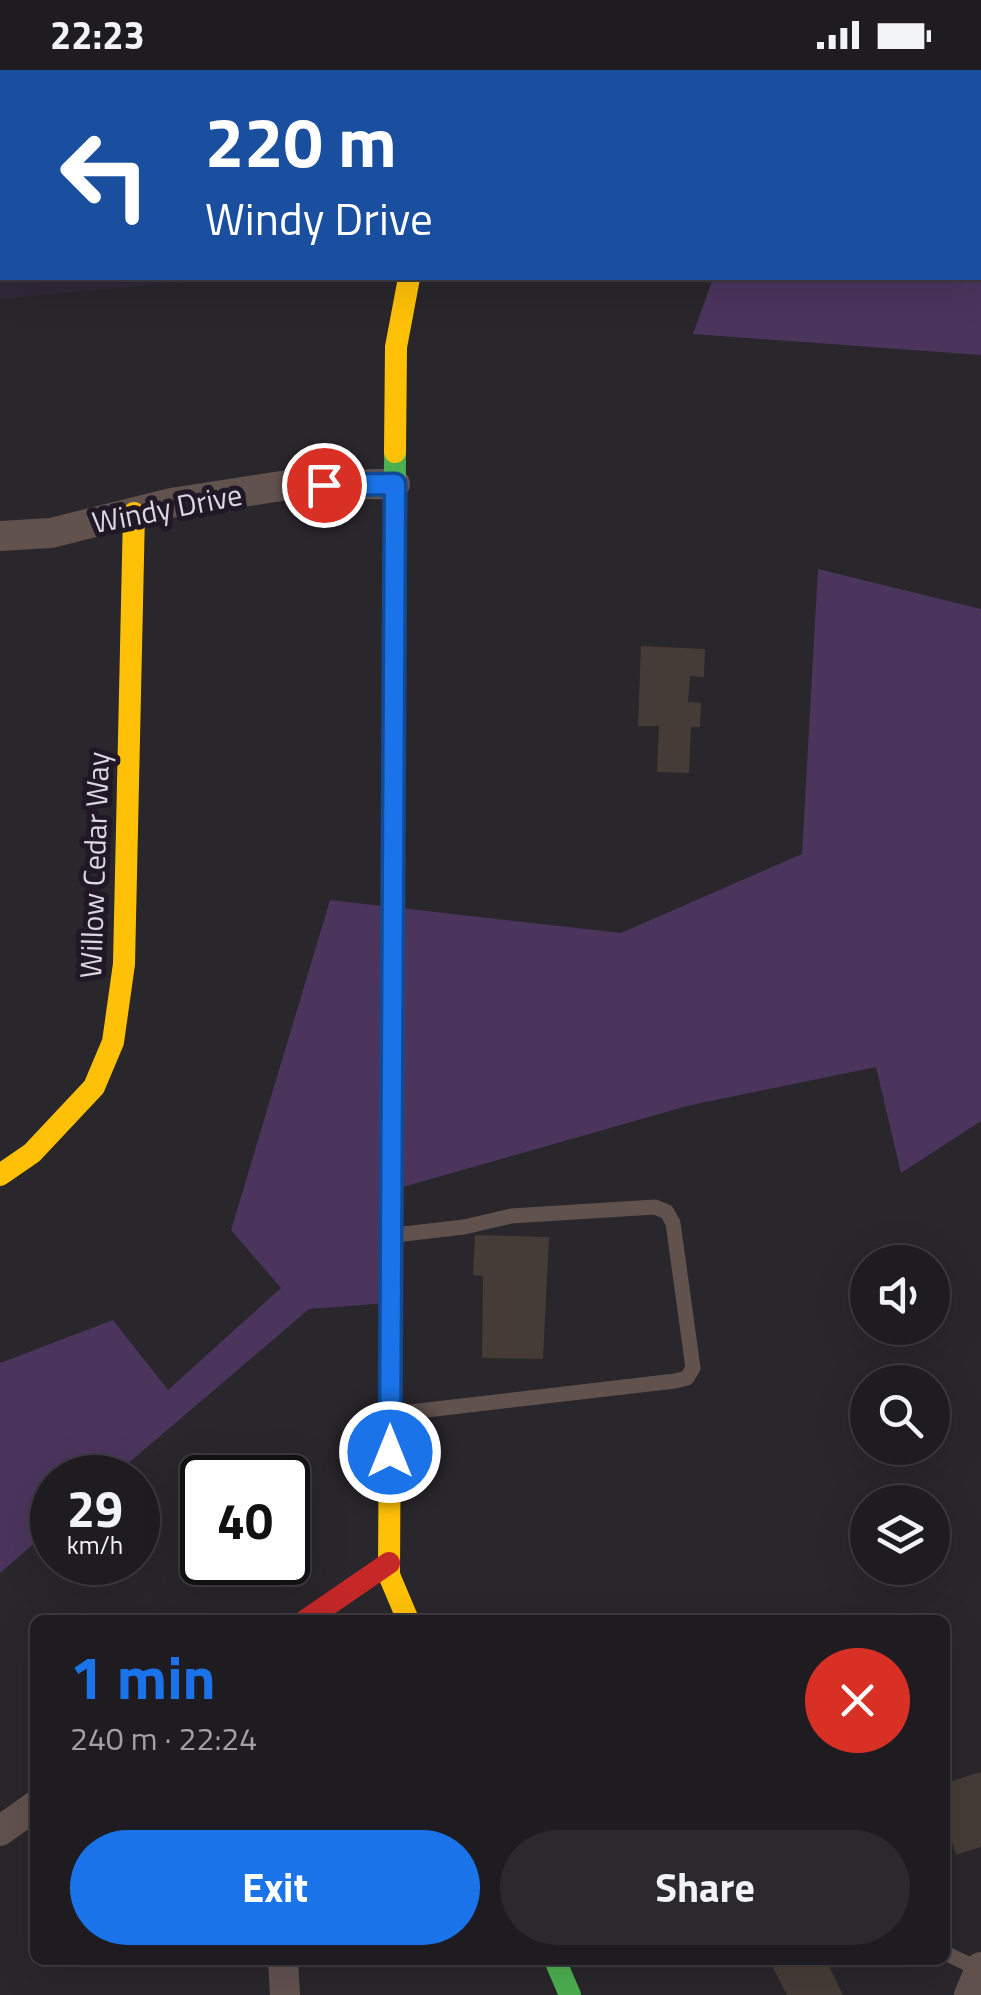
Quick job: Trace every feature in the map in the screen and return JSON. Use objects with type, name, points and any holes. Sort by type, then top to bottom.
[{"type":"street","points":[[406,1615],[389,1575],[389,1563],[396,347],[409,280]]},
{"type":"street","name":"Windy Drive","points":[[0,536],[51,533],[170,504],[288,485],[395,484]]},
{"type":"street","name":"Willow Cedar Way","points":[[0,1174],[32,1153],[94,1087],[113,1042],[124,964],[134,513]]},
{"type":"street","points":[[313,1615],[389,1563]]},
{"type":"street","points":[[0,1830],[30,1809]]},
{"type":"street","points":[[284,1965],[285,1995]]},
{"type":"street","points":[[556,1965],[570,1995]]},
{"type":"lane","points":[[390,1414],[674,1381],[687,1378],[693,1368],[673,1224],[667,1212],[654,1207],[512,1216],[464,1227],[391,1236]]},
{"type":"lane","points":[[950,1957],[976,1977]]},
{"type":"shaded area","points":[[0,280],[202,280],[0,299]]},
{"type":"shaded area","points":[[712,280],[981,280],[981,355],[693,334]]},
{"type":"shaded area","points":[[818,569],[981,609],[981,1121],[901,1173],[876,1067],[691,1105],[385,1192],[387,1303],[309,1309],[138,1455],[30,1455],[30,1547],[0,1573],[0,1363],[113,1320],[168,1390],[281,1288],[231,1230],[330,900],[621,933],[802,854]]},
{"type":"building","points":[[641,646],[705,649],[704,677],[690,676],[688,702],[701,703],[700,727],[691,727],[689,773],[657,772],[659,726],[638,726]]},
{"type":"building","points":[[475,1235],[549,1237],[543,1359],[482,1358],[483,1276],[473,1275]]},
{"type":"building","points":[[981,1772],[981,1847],[956,1855],[950,1835],[950,1781]]},
{"type":"building","points":[[772,1965],[828,1965],[843,1995],[787,1995]]},
{"type":"traffic: fast","points":[[391,1184],[395,452]]},
{"type":"traffic: fast","points":[[557,1965],[570,1995]]},
{"type":"traffic: slow","points":[[395,452],[396,347],[409,280]]},
{"type":"traffic: slow","points":[[0,1175],[32,1153],[94,1087],[113,1042],[124,964],[134,513]]},
{"type":"traffic: slow","points":[[391,1184],[389,1575],[406,1615]]},
{"type":"traffic: jam","points":[[313,1615],[389,1563]]},
{"type":"route","points":[[324,485],[395,484],[390,1452]]}]
